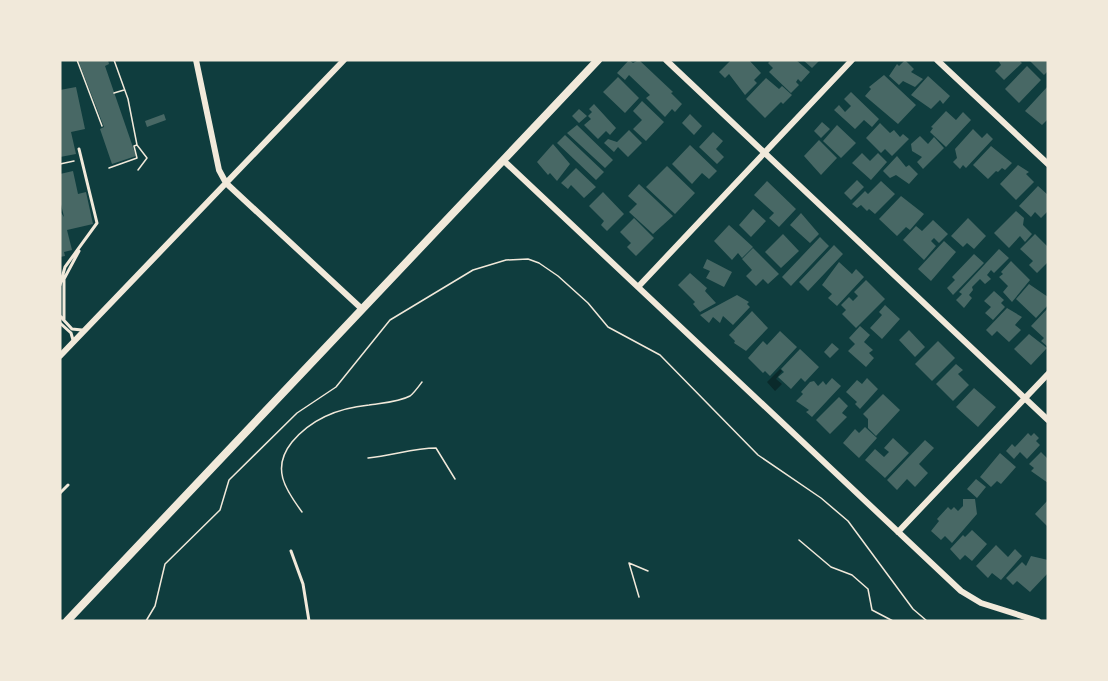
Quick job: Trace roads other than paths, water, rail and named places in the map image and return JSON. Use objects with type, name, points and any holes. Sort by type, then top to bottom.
[{"type":"street","points":[[196,60],[219,170],[226,183],[362,309]]},
{"type":"street","points":[[60,356],[344,60]]},
{"type":"street","points":[[67,621],[598,60]]},
{"type":"street","points":[[666,60],[1048,420]]},
{"type":"street","points":[[638,287],[852,60]]},
{"type":"street","points":[[937,60],[1048,164]]},
{"type":"street","points":[[503,160],[961,591],[981,603],[1038,621]]},
{"type":"street","points":[[898,532],[1048,374]]},
{"type":"lane","points":[[60,285],[65,267],[97,224],[79,149]]},
{"type":"lane","points":[[62,321],[64,279],[81,246]]},
{"type":"lane","points":[[60,316],[72,336],[72,344]]},
{"type":"lane","points":[[62,321],[75,330],[86,330]]},
{"type":"lane","points":[[60,493],[68,485]]},
{"type":"lane","points":[[291,551],[303,584],[309,621]]},
{"type":"water","points":[[780,369],[782,371],[776,379],[782,384],[775,391],[767,382]]}]
